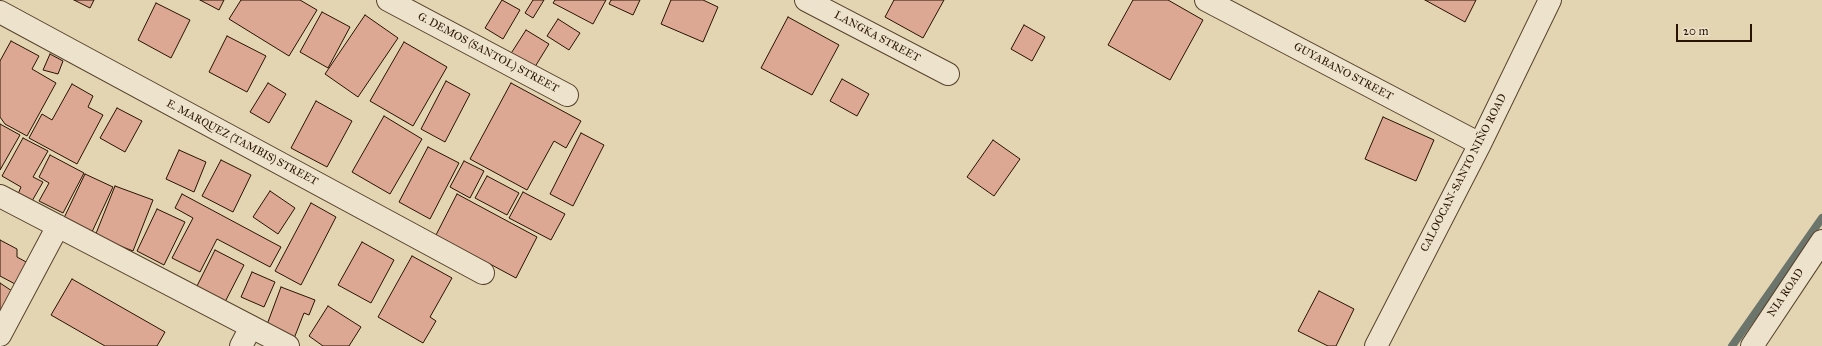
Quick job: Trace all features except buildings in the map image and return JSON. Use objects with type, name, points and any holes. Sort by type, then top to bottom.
[{"type":"street","name":"G. DEMOS (SANTOL) STREET","points":[[388,0],[567,95]]},
{"type":"street","name":"LANGKA STREET","points":[[806,0],[948,74]]},
{"type":"street","name":"GUYABANO STREET","points":[[1206,0],[1480,144]]},
{"type":"street","name":"CALOOCAN-SANTO NIÑO ROAD","points":[[1376,346],[1480,144],[1550,0]]},
{"type":"street","name":"E. MARQUEZ (TAMBIS) STREET","points":[[0,12],[483,273]]},
{"type":"street","points":[[0,196],[288,346]]},
{"type":"street","points":[[0,335],[58,226]]},
{"type":"street","name":"NIA ROAD","points":[[1752,346],[1822,241]]},
{"type":"street","points":[[241,346],[251,327]]},
{"type":"waterway","points":[[1732,346],[1822,218]]}]
